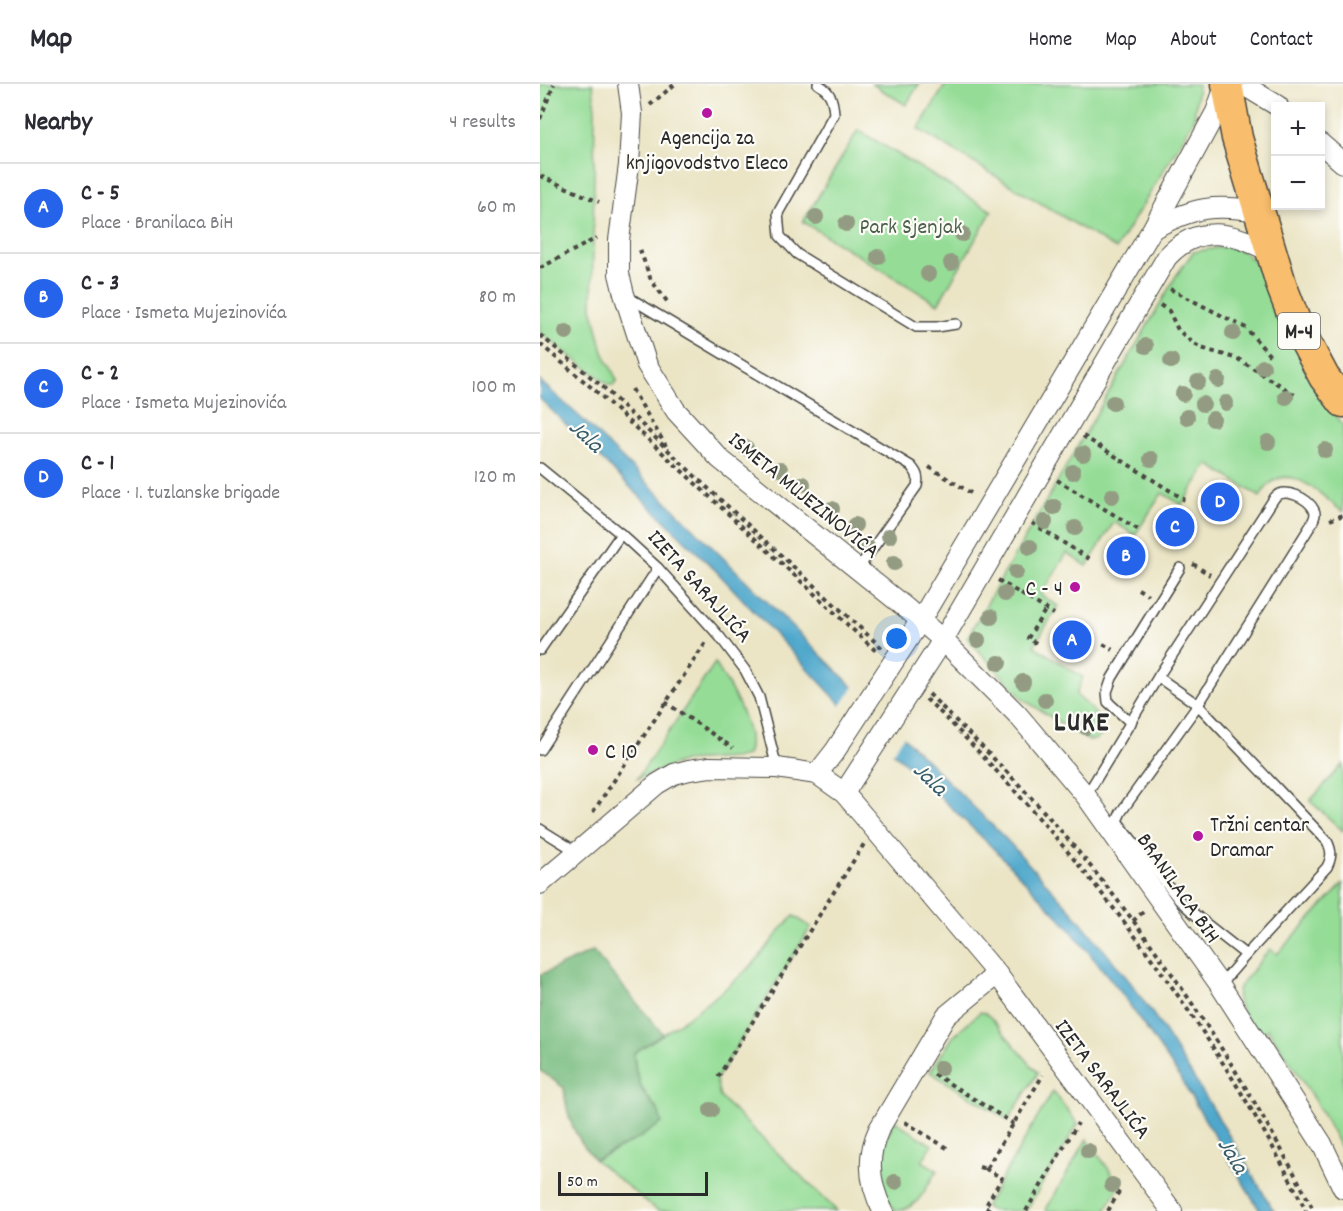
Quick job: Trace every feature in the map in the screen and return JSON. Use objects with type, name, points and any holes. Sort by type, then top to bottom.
[{"type":"main road","name":"M-4","points":[[1226,84],[1237,138],[1258,211],[1297,326],[1324,377],[1343,402]]},
{"type":"street","name":"ISMETA MUJEZINOVIĆA","points":[[628,84],[632,113],[630,155],[619,240],[620,274],[624,294],[647,365],[676,411],[720,459],[943,640]]},
{"type":"street","points":[[817,774],[835,751],[920,621],[1153,228],[1216,111],[1226,84]]},
{"type":"street","points":[[1242,84],[1271,102]]},
{"type":"street","points":[[1325,147],[1343,163]]},
{"type":"street","points":[[1153,228],[1183,213],[1202,209],[1228,206],[1258,211]]},
{"type":"street","points":[[844,793],[943,640],[1167,257],[1178,244],[1188,239],[1200,235],[1217,234],[1233,235],[1271,252]]},
{"type":"street","name":"BRANILACA BIH","points":[[943,640],[1017,714],[1086,796],[1220,984],[1322,1144],[1343,1188]]},
{"type":"street","name":"IZETA SARAJLIĆA","points":[[540,884],[657,784],[674,774],[710,767],[769,768],[817,774],[844,793],[997,974],[1172,1211]]},
{"type":"street","points":[[883,1211],[874,1190],[870,1155],[875,1138],[945,1018],[997,974]]},
{"type":"lane","points":[[818,84],[825,88],[833,99],[834,114],[778,213],[780,236],[796,254],[916,327],[956,324]]},
{"type":"lane","points":[[624,294],[911,466],[919,478],[917,486],[858,569]]},
{"type":"lane","name":"IZETA SARAJLIĆA","points":[[540,468],[621,534],[658,568],[714,630],[745,670],[759,698],[769,768]]},
{"type":"lane","points":[[1086,796],[1158,677],[1279,493],[1286,492],[1297,496],[1314,510],[1315,515],[1311,525],[1198,705],[1121,812],[1117,821],[1179,900],[1198,918],[1246,955]]},
{"type":"lane","points":[[540,650],[621,534]]},
{"type":"lane","points":[[540,750],[658,568]]},
{"type":"lane","points":[[1131,723],[1108,702],[1107,692],[1112,678],[1180,568]]},
{"type":"lane","points":[[1158,677],[1198,705],[1327,841],[1331,850],[1327,867],[1220,984]]},
{"type":"lane","points":[[540,830],[569,847]]},
{"type":"path","points":[[540,119],[554,84]]},
{"type":"path","points":[[540,176],[599,202]]},
{"type":"path","points":[[540,268],[597,238]]},
{"type":"path","points":[[638,241],[651,280],[669,304]]},
{"type":"path","points":[[1166,287],[1246,328],[1270,356]]},
{"type":"path","points":[[1156,303],[1169,311],[1178,330],[1193,343],[1201,348],[1238,359],[1295,395]]},
{"type":"path","points":[[540,335],[603,387],[891,666]]},
{"type":"path","points":[[540,344],[598,393],[891,666]]},
{"type":"path","points":[[632,389],[669,452]]},
{"type":"path","points":[[1080,434],[1185,500]]},
{"type":"path","points":[[927,466],[977,497]]},
{"type":"path","points":[[1054,478],[1139,530]]},
{"type":"path","points":[[1330,520],[1343,515]]},
{"type":"path","points":[[1029,521],[1091,560]]},
{"type":"path","points":[[1188,561],[1221,581]]},
{"type":"path","points":[[995,578],[1054,614]]},
{"type":"path","points":[[1036,643],[1028,638],[1046,609]]},
{"type":"path","points":[[569,847],[714,630]]},
{"type":"path","points":[[913,687],[969,733],[1071,842],[1133,921],[1192,1003],[1261,1112],[1314,1211]]},
{"type":"path","points":[[913,687],[967,739],[1067,849],[1124,922],[1188,1011],[1254,1114],[1306,1211]]},
{"type":"path","points":[[665,702],[769,768]]},
{"type":"path","points":[[718,1077],[874,828]]},
{"type":"path","points":[[1133,921],[1148,908]]},
{"type":"path","points":[[930,1072],[1014,1124]]},
{"type":"path","points":[[986,1170],[1043,1076]]},
{"type":"path","points":[[889,1112],[950,1150]]},
{"type":"path","points":[[1026,1211],[1078,1123]]},
{"type":"path","points":[[979,1167],[1002,1178],[985,1207],[992,1211]]},
{"type":"path","points":[[1108,1211],[1122,1188]]},
{"type":"green space","points":[[540,84],[593,84],[595,111],[592,307],[603,352],[617,380],[614,385],[609,385],[540,333]]},
{"type":"green space","points":[[872,84],[919,84],[906,105]]},
{"type":"green space","points":[[946,84],[1198,84],[1194,120],[1116,249],[918,129]]},
{"type":"green space","name":"Park Sjenjak","points":[[858,130],[992,211],[938,304],[803,222]]},
{"type":"green space","points":[[1228,246],[1244,252],[1256,264],[1321,396],[1343,425],[1343,512],[1300,481],[1279,478],[1269,484],[1260,497],[1208,464],[1182,505],[1162,493],[1135,535],[1114,522],[1087,566],[1067,553],[1041,595],[1058,606],[1034,646],[1083,677],[1076,695],[1098,717],[1103,734],[1095,740],[1087,740],[1024,700],[967,638],[1176,276],[1193,252]]},
{"type":"green space","points":[[715,663],[734,695],[745,720],[749,745],[747,755],[735,758],[684,761],[637,779]]},
{"type":"green space","points":[[1343,764],[1343,831],[1310,801]]},
{"type":"green space","points":[[1343,884],[1343,1153],[1317,1105],[1268,1029],[1260,1038],[1248,1020],[1240,1007],[1238,993],[1239,987],[1270,949],[1277,954]]},
{"type":"green space","points":[[794,916],[811,927],[716,1080],[720,1097],[837,1211],[658,1211],[595,1160],[639,1138],[658,1110],[640,1084],[634,1053],[725,989],[757,959]]},
{"type":"green space","points":[[593,951],[663,1034],[634,1053],[635,1068],[643,1092],[658,1110],[662,1123],[639,1138],[595,1160],[573,1127],[564,1088],[540,1070],[540,975]]},
{"type":"green space","points":[[980,1012],[990,1017],[1038,1073],[1008,1120],[930,1072],[953,1037]]},
{"type":"green space","points":[[1053,1091],[1078,1124],[1026,1211],[992,1211],[985,1207]]},
{"type":"green space","points":[[895,1121],[932,1145],[922,1161],[937,1170],[915,1203],[901,1210],[892,1211],[893,1208],[883,1188],[881,1162],[884,1145]]},
{"type":"green space","points":[[1087,1139],[1120,1185],[1105,1211],[1045,1211]]},
{"type":"water","name":"Jala","points":[[540,381],[671,506],[1006,839],[1077,917],[1131,983],[1155,1017],[1274,1211],[1260,1211],[1175,1070],[1120,991],[1068,927],[997,852],[904,762],[861,726],[716,571],[540,399]]},
{"type":"pier","points":[[855,685],[905,734],[891,755],[859,728],[840,707]]},
{"type":"place","name":"Agencija za knjigovodstvo Eleco","points":[[707,113]]},
{"type":"place","name":"C - 1","points":[[1220,502]]},
{"type":"place","name":"C - 2","points":[[1175,527]]},
{"type":"place","name":"C - 3","points":[[1126,556]]},
{"type":"place","name":"C - 4","points":[[1075,587]]},
{"type":"place","name":"C - 5","points":[[1072,640]]},
{"type":"place","name":"C 10","points":[[593,750]]},
{"type":"place","name":"Tržni centar Dramar","points":[[1198,836]]},
{"type":"district","name":"LUKE","points":[[1082,720]]}]
